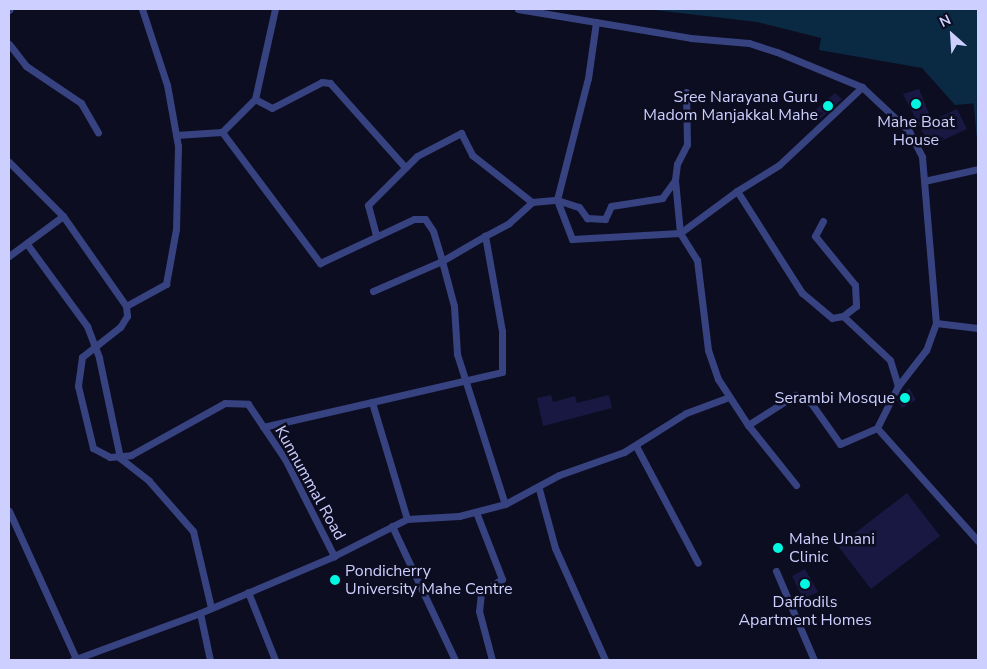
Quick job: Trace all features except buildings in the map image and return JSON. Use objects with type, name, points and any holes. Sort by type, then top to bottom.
[{"type":"street","points":[[126,306],[161,288],[169,278],[178,198],[176,135],[167,85],[142,9]]},
{"type":"street","points":[[176,135],[222,132],[255,99],[276,9]]},
{"type":"street","points":[[518,9],[748,43],[862,87],[909,132],[918,145],[924,181],[936,323],[926,350],[898,386],[877,428],[840,444],[811,404],[795,395],[748,425]]},
{"type":"street","points":[[596,22],[588,78],[557,200],[572,239],[680,233],[737,191],[779,165],[862,87]]},
{"type":"street","points":[[9,44],[26,66],[81,103],[98,132]]},
{"type":"street","points":[[255,99],[272,108],[322,82],[330,83],[404,166]]},
{"type":"street","points":[[686,92],[687,144],[677,164],[675,180],[680,233],[697,260],[708,350],[729,397],[748,425],[796,485]]},
{"type":"street","points":[[222,132],[320,263],[414,219],[425,219],[442,261],[454,306],[455,340],[464,382],[505,504]]},
{"type":"street","points":[[376,236],[368,205],[404,166],[461,133],[472,154],[532,202]]},
{"type":"street","points":[[9,162],[63,216],[126,306],[126,316],[120,327],[82,357],[78,386],[88,439],[98,452],[120,458],[150,481],[193,531],[202,560],[211,608]]},
{"type":"street","points":[[924,181],[978,169]]},
{"type":"street","points":[[372,291],[442,261],[509,223],[532,202],[557,200],[579,207],[587,218],[605,218],[611,206],[662,198],[675,180]]},
{"type":"street","points":[[737,191],[802,293],[832,318],[842,316],[856,306],[855,285],[815,236],[823,221]]},
{"type":"street","points":[[9,256],[63,216]]},
{"type":"street","points":[[263,427],[497,376],[503,368],[502,331],[485,236]]},
{"type":"street","points":[[27,244],[74,304],[94,347],[120,458]]},
{"type":"street","points":[[842,316],[890,360],[898,386]]},
{"type":"street","points":[[936,323],[978,328]]},
{"type":"street","points":[[9,512],[74,660],[200,613],[334,556],[407,519],[476,512],[505,504],[539,489],[559,475],[636,446],[686,413],[729,397]]},
{"type":"street","name":"Kunnummal Road","points":[[120,458],[225,402],[248,404],[285,458],[334,556]]},
{"type":"street","points":[[372,402],[407,519]]},
{"type":"street","points":[[877,428],[978,541]]},
{"type":"street","points":[[636,446],[698,563]]},
{"type":"street","points":[[539,489],[554,548],[605,660]]},
{"type":"street","points":[[476,512],[502,578],[481,593],[479,611],[492,660]]},
{"type":"street","points":[[392,526],[455,660]]},
{"type":"street","points":[[776,571],[814,660]]},
{"type":"street","points":[[248,592],[275,660]]},
{"type":"street","points":[[200,613],[210,660]]},
{"type":"water","points":[[646,9],[978,9],[978,103],[955,105],[922,68],[819,50],[821,38],[757,22]]},
{"type":"waterway","points":[[975,101],[978,136]]},
{"type":"place","name":"Mahe Boat House","points":[[916,104]]},
{"type":"place","name":"Sree Narayana Guru Madom Manjakkal Mahe","points":[[828,106]]},
{"type":"place","name":"Serambi Mosque","points":[[905,398]]},
{"type":"place","name":"Mahe Unani Clinic","points":[[778,548]]},
{"type":"place","name":"Pondicherry University Mahe Centre","points":[[335,580]]},
{"type":"place","name":"Daffodils Apartment Homes","points":[[805,584]]}]
